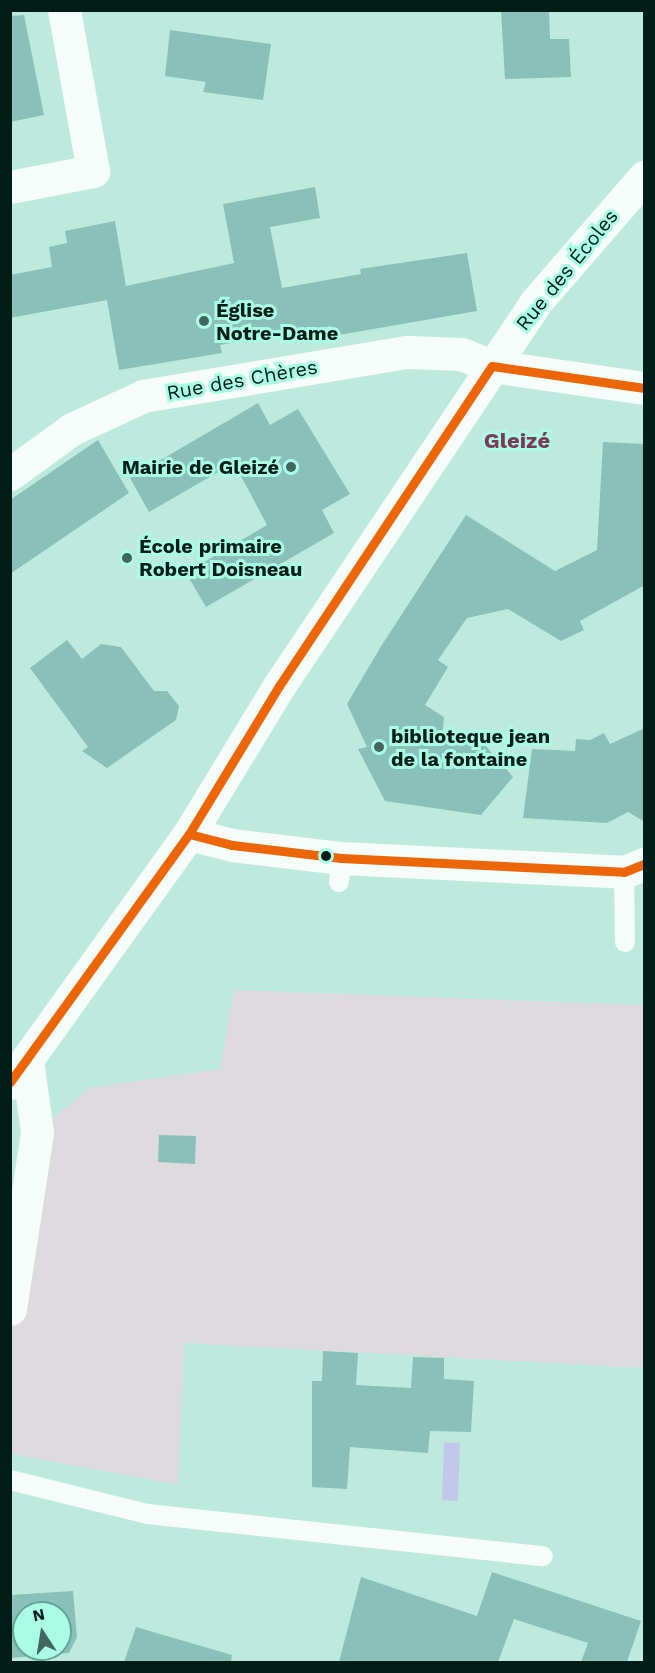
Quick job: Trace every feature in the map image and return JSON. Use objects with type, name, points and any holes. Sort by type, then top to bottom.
[{"type":"street","points":[[10,187],[93,171],[64,10]]},
{"type":"street","name":"Rue des Écoles","points":[[189,834],[279,686],[413,491],[535,303],[645,177]]},
{"type":"street","name":"Rue des Chères","points":[[10,474],[72,429],[143,396],[407,352],[461,354],[492,366],[645,388]]},
{"type":"street","points":[[10,1309],[37,1132],[19,1071],[189,834],[340,870],[634,868]]},
{"type":"lane","points":[[626,942],[634,868]]},
{"type":"lane","points":[[10,1480],[147,1514],[543,1556]]},
{"type":"shaded area","points":[[234,990],[644,1005],[644,1368],[184,1343],[178,1485],[11,1454],[11,1309],[37,1132],[89,1088],[220,1069]]},
{"type":"water","points":[[444,1442],[460,1443],[458,1501],[442,1500]]},
{"type":"building","points":[[501,10],[549,10],[550,39],[569,39],[571,77],[505,79]]},
{"type":"building","points":[[24,15],[44,115],[10,122],[10,16]]},
{"type":"building","points":[[170,30],[271,44],[263,100],[203,92],[206,82],[165,76]]},
{"type":"building","points":[[315,187],[320,218],[270,227],[282,288],[361,274],[360,269],[467,253],[477,311],[333,336],[331,326],[220,345],[222,353],[119,370],[107,300],[10,318],[10,275],[52,267],[49,247],[67,243],[65,231],[115,221],[126,286],[234,263],[223,204]]},
{"type":"building","points":[[258,403],[270,425],[298,409],[350,494],[322,510],[334,533],[206,607],[186,573],[267,525],[234,463],[149,512],[130,478]]},
{"type":"building","points":[[98,440],[129,493],[10,574],[10,500]]},
{"type":"building","points":[[603,442],[645,444],[645,585],[580,621],[584,630],[561,641],[508,609],[467,618],[438,660],[448,667],[425,705],[444,717],[442,739],[484,744],[513,777],[481,815],[385,801],[358,749],[367,747],[347,704],[380,648],[466,515],[555,571],[597,550]]},
{"type":"building","points":[[67,640],[82,659],[101,644],[121,647],[154,691],[167,691],[179,706],[176,720],[107,768],[82,751],[88,747],[30,668]]},
{"type":"building","points":[[645,728],[645,822],[628,812],[607,823],[523,818],[532,749],[575,751],[576,739],[590,740],[604,733],[610,744]]},
{"type":"building","points":[[159,1135],[196,1136],[195,1164],[158,1162]]},
{"type":"building","points":[[323,1351],[358,1353],[356,1385],[411,1388],[413,1357],[444,1358],[444,1379],[474,1381],[471,1432],[430,1431],[428,1453],[350,1447],[347,1489],[312,1487],[312,1381],[322,1381]]},
{"type":"building","points":[[492,1572],[641,1621],[627,1662],[581,1662],[588,1643],[514,1619],[498,1662],[339,1662],[361,1577],[477,1616]]},
{"type":"building","points":[[73,1591],[77,1637],[72,1647],[72,1601],[12,1601],[12,1658],[10,1658],[10,1595]]},
{"type":"building","points":[[136,1627],[232,1655],[231,1662],[124,1662]]},
{"type":"transit line","points":[[10,1082],[189,834],[279,686],[492,366],[644,388]]},
{"type":"transit line","points":[[189,834],[232,845],[341,858],[624,872],[644,864]]},
{"type":"place","name":"Église Notre-Dame","points":[[204,321]]},
{"type":"place","name":"Mairie de Gleizé","points":[[291,467]]},
{"type":"place","name":"École primaire Robert Doisneau","points":[[127,558]]},
{"type":"place","name":"biblioteque jean de la fontaine","points":[[379,747]]},
{"type":"district","name":"Gleizé","points":[[517,441]]}]
